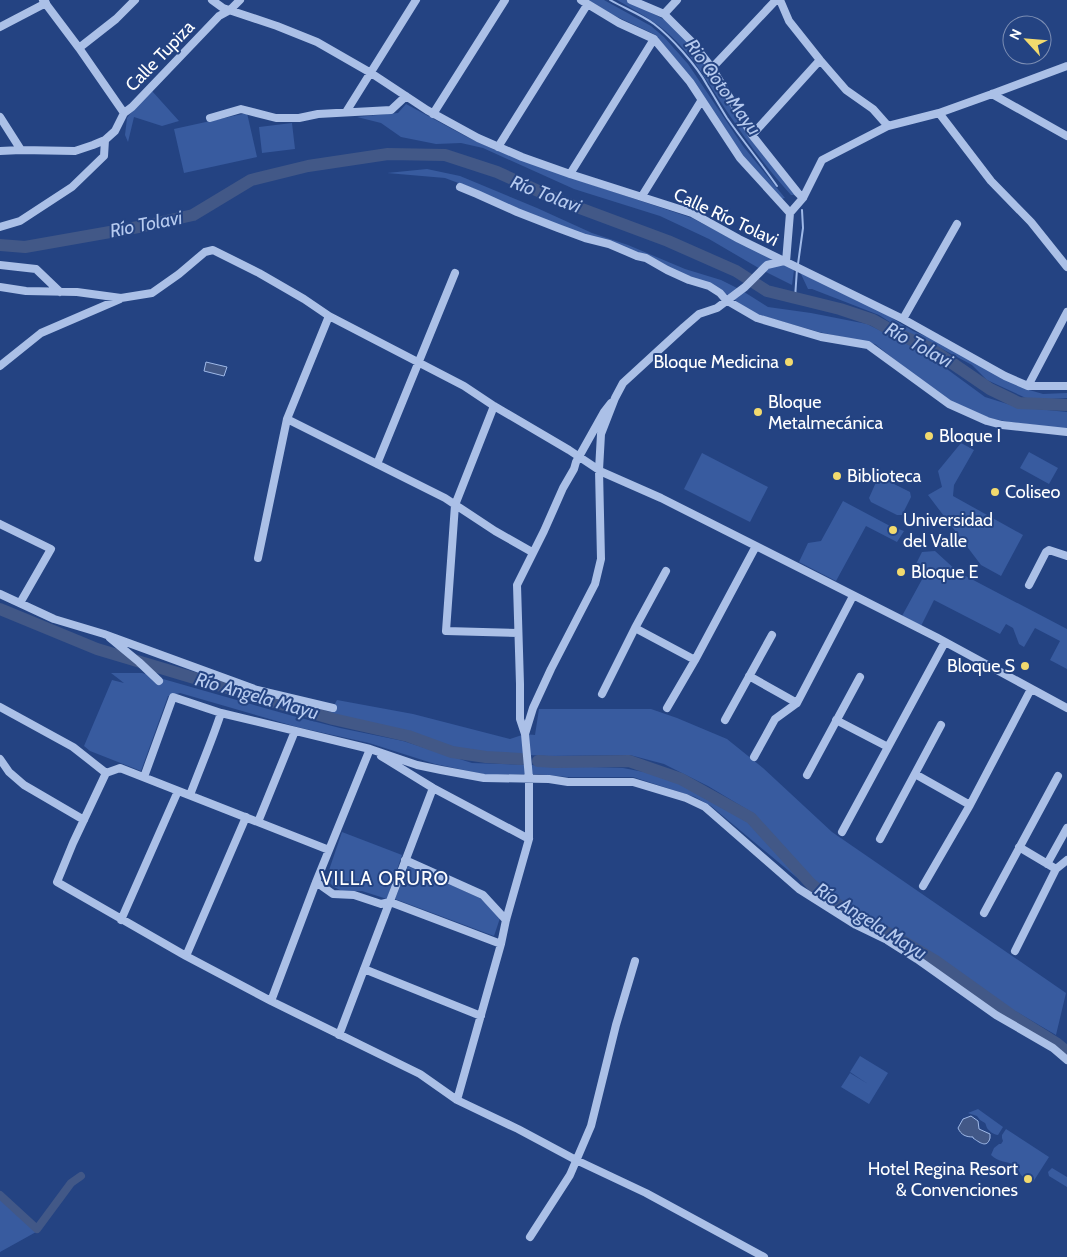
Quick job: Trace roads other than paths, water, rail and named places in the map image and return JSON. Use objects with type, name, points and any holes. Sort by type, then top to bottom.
[{"type":"street","points":[[79,48],[116,19],[135,0]]},
{"type":"street","name":"Calle Río Tolavi","points":[[212,0],[223,8],[317,42],[371,73],[433,114],[498,147],[570,174],[692,213],[739,239],[903,319],[1005,376],[1028,386],[1067,386]]},
{"type":"street","name":"Calle Tupiza","points":[[105,140],[115,131],[124,113],[132,107],[219,16],[230,10],[240,0]]},
{"type":"street","points":[[346,112],[416,0]]},
{"type":"street","points":[[433,114],[505,0]]},
{"type":"street","points":[[631,0],[664,14],[691,41],[712,68],[752,135],[803,198]]},
{"type":"street","points":[[664,14],[677,0]]},
{"type":"street","points":[[712,68],[776,0]]},
{"type":"street","points":[[780,0],[789,22],[820,60],[846,90],[873,109],[888,126]]},
{"type":"street","points":[[0,27],[44,1],[124,113]]},
{"type":"street","points":[[498,147],[584,2],[654,39],[690,82],[740,158],[790,213]]},
{"type":"street","points":[[570,174],[654,39]]},
{"type":"street","points":[[752,135],[820,60]]},
{"type":"street","points":[[457,1100],[530,839],[529,778],[525,734],[520,718],[516,585],[579,456],[604,412],[624,383],[699,314],[717,308],[745,287],[767,265],[786,262],[790,213],[803,198],[822,160],[888,126],[938,113],[1067,66]]},
{"type":"street","points":[[992,94],[1067,136]]},
{"type":"street","points":[[210,118],[240,109],[276,118],[299,118],[318,114],[391,110],[406,96]]},
{"type":"street","points":[[642,196],[701,101]]},
{"type":"street","points":[[938,113],[991,180],[1031,222],[1067,267]]},
{"type":"street","points":[[0,117],[21,150]]},
{"type":"street","points":[[0,151],[75,150],[105,140],[104,156],[72,188],[20,221],[0,227]]},
{"type":"street","points":[[460,187],[549,225],[646,258],[689,280],[709,286],[726,300],[757,318],[820,337],[868,345],[949,404],[986,421],[1002,425],[1067,432]]},
{"type":"street","points":[[903,319],[957,224]]},
{"type":"street","points":[[0,366],[41,333],[121,298],[152,293],[205,252],[213,250],[259,273],[329,316],[464,386],[602,472],[661,498],[756,546],[945,642],[1067,708]]},
{"type":"street","points":[[0,265],[36,269],[60,292]]},
{"type":"street","points":[[377,464],[455,273]]},
{"type":"street","points":[[0,287],[77,292],[121,298]]},
{"type":"street","points":[[1028,386],[1067,312]]},
{"type":"street","points":[[258,558],[287,419],[329,316]]},
{"type":"street","points":[[525,734],[533,708],[551,669],[595,584],[602,559],[599,470],[601,434],[615,398]]},
{"type":"street","points":[[494,406],[455,505],[446,631],[518,633]]},
{"type":"street","points":[[287,419],[445,498],[495,531],[532,552]]},
{"type":"street","points":[[0,524],[51,549],[20,603]]},
{"type":"street","points":[[667,708],[756,546]]},
{"type":"street","points":[[1029,585],[1046,552],[1049,550],[1067,556]]},
{"type":"street","points":[[602,694],[666,571]]},
{"type":"street","points":[[0,594],[54,619],[104,634],[257,690],[333,708]]},
{"type":"street","points":[[754,757],[775,719],[797,703],[853,596]]},
{"type":"street","points":[[635,628],[695,660]]},
{"type":"street","points":[[104,634],[159,681]]},
{"type":"street","points":[[725,720],[772,635]]},
{"type":"street","points":[[842,832],[945,642]]},
{"type":"street","points":[[749,676],[797,703]]},
{"type":"street","points":[[807,775],[860,676]]},
{"type":"street","points":[[923,886],[970,805],[1031,689]]},
{"type":"street","points":[[144,778],[173,697],[221,714],[370,749],[417,765],[484,778],[529,778],[568,782],[634,782],[686,798],[705,807],[799,889],[856,925],[887,940],[917,959],[996,1014],[1053,1048],[1067,1060]]},
{"type":"street","points":[[0,707],[73,747],[106,773]]},
{"type":"street","points":[[190,795],[221,714]]},
{"type":"street","points":[[836,720],[888,747]]},
{"type":"street","points":[[880,838],[941,725]]},
{"type":"street","points":[[258,822],[295,731]]},
{"type":"street","points":[[370,749],[433,788],[530,839]]},
{"type":"street","points":[[271,1001],[316,882],[370,749]]},
{"type":"street","points":[[0,759],[9,772],[24,784],[84,820]]},
{"type":"street","points":[[329,850],[120,768],[106,773],[57,882],[121,920],[271,1001],[420,1074],[457,1100],[646,1193],[764,1257]]},
{"type":"street","points":[[915,774],[970,805]]},
{"type":"street","points":[[984,913],[1058,776]]},
{"type":"street","points":[[339,1035],[433,788]]},
{"type":"street","points":[[121,920],[178,791]]},
{"type":"street","points":[[186,956],[246,817]]},
{"type":"street","points":[[1047,864],[1067,828]]},
{"type":"street","points":[[1019,847],[1056,868]]},
{"type":"street","points":[[405,860],[483,895],[506,920]]},
{"type":"street","points":[[1015,951],[1056,868],[1067,860]]},
{"type":"street","points":[[316,882],[333,894],[354,895],[381,904],[390,902],[501,944]]},
{"type":"street","points":[[530,1238],[570,1175],[591,1126],[616,1025],[636,961]]},
{"type":"street","points":[[364,969],[481,1016]]},
{"type":"waterway","name":"Rio Qoto Mayu","points":[[610,0],[654,24],[683,52],[703,77],[727,118],[777,186]]},
{"type":"waterway","name":"Río Tolavi","points":[[0,245],[25,247],[144,226],[193,215],[251,180],[308,166],[388,154],[445,155],[497,172],[558,200],[668,241],[736,271],[767,291],[840,309],[873,320],[898,334],[930,348],[990,389],[1019,403],[1067,405]]},
{"type":"waterway","points":[[798,264],[803,228],[802,210]]},
{"type":"waterway","points":[[795,298],[797,269]]},
{"type":"waterway","name":"Río Angela Mayu","points":[[0,609],[97,649],[333,719],[408,736],[452,752],[486,757],[521,759]]},
{"type":"waterway","name":"Río Angela Mayu","points":[[538,761],[629,761],[681,779],[751,818],[811,884],[828,898],[853,915],[898,938],[934,960],[1067,1052]]},
{"type":"waterway","points":[[0,1195],[37,1229],[71,1183],[81,1176]]},
{"type":"place","name":"Bloque Medicina","points":[[789,362]]},
{"type":"place","name":"Bloque Metalmecánica","points":[[758,412]]},
{"type":"place","name":"Bloque I","points":[[929,436]]},
{"type":"place","name":"Biblioteca","points":[[837,476]]},
{"type":"place","name":"Coliseo","points":[[995,492]]},
{"type":"place","name":"Universidad del Valle","points":[[893,530]]},
{"type":"place","name":"Bloque E","points":[[901,572]]},
{"type":"place","name":"Bloque S","points":[[1025,666]]},
{"type":"place","name":"Hotel Regina Resort & Convenciones","points":[[1028,1179]]},
{"type":"district","name":"VILLA ORURO","points":[[385,878]]}]
